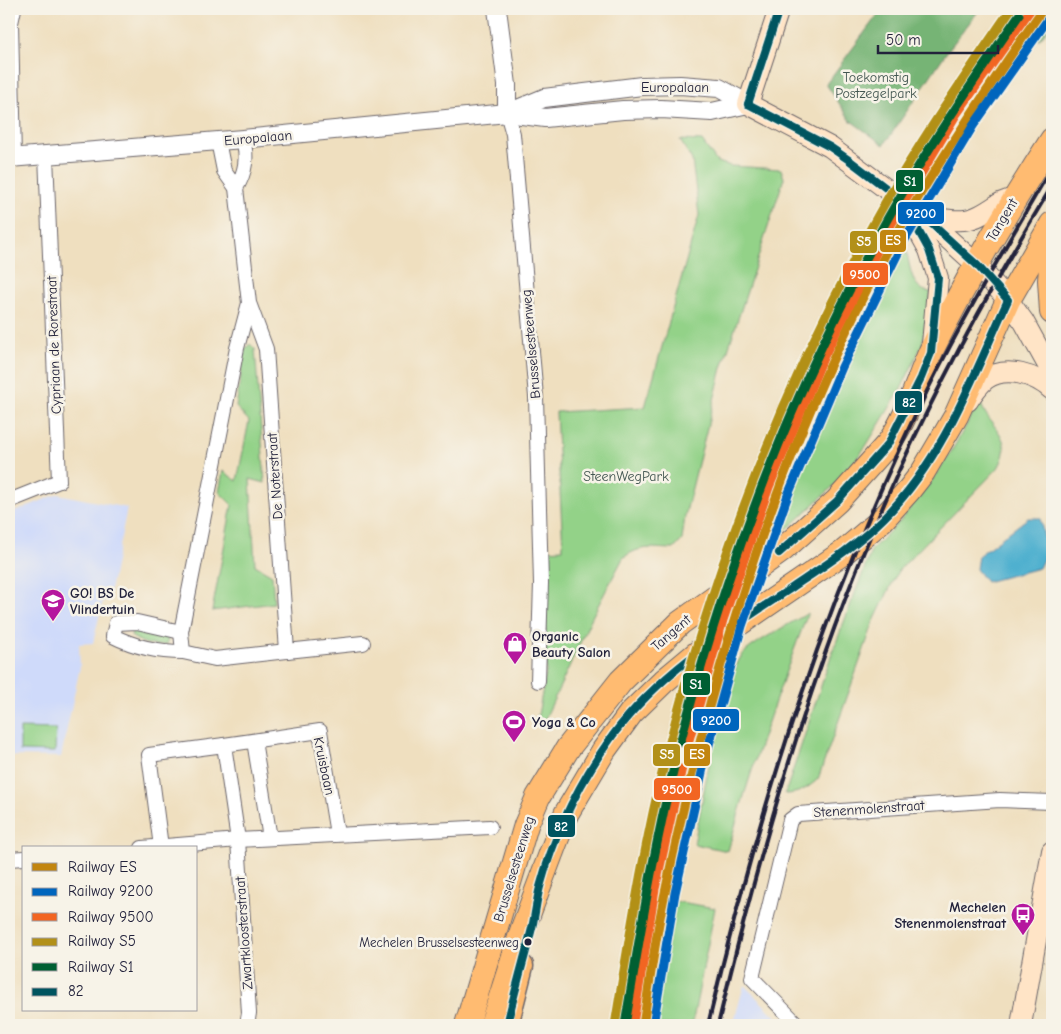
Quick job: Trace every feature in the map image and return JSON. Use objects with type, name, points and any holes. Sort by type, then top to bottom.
[{"type":"highway","name":"Tangent","points":[[552,773],[593,714],[621,681],[651,651],[680,623],[781,551],[837,501],[894,436],[930,353],[989,239],[1052,140]]},
{"type":"highway","points":[[492,1025],[523,928],[540,888],[566,814],[583,781],[631,713],[664,681],[706,646],[844,552],[883,518],[923,472],[956,416],[1008,300],[1052,224]]},
{"type":"highway","points":[[1052,256],[1050,280],[1052,312]]},
{"type":"highway","name":"Brusselsesteenweg","points":[[467,1025],[526,826],[538,796],[552,773]]},
{"type":"main road","points":[[779,9],[748,104],[830,146],[920,214],[977,264],[1024,322],[1052,373]]},
{"type":"main road","points":[[920,214],[955,220],[974,218],[990,210],[1001,201],[1015,198]]},
{"type":"main road","points":[[920,214],[918,230],[929,250],[938,278],[930,353]]},
{"type":"main road","points":[[956,416],[981,384],[993,376],[1014,372],[1045,384],[1052,390]]},
{"type":"main road","points":[[1021,1025],[1052,851]]},
{"type":"main road","points":[[507,1025],[532,930],[540,888]]},
{"type":"street","points":[[12,158],[11,23],[14,9]]},
{"type":"street","name":"Brusselsesteenweg","points":[[497,9],[507,85],[507,113],[513,134],[536,397],[541,583],[538,681]]},
{"type":"street","name":"Europalaan","points":[[507,113],[544,98],[642,86],[719,88],[748,104]]},
{"type":"street","name":"Europalaan","points":[[12,158],[244,139],[507,113],[544,118],[623,110],[661,109],[712,112],[748,104]]},
{"type":"street","name":"De Noterstraat","points":[[236,188],[244,174],[246,153],[244,139]]},
{"type":"street","name":"De Noterstraat","points":[[218,141],[224,171],[236,188],[249,304],[266,349],[287,651]]},
{"type":"street","name":"Cypriaan de Rorestraat","points":[[9,501],[59,481],[46,155]]},
{"type":"street","name":"De Noterstraat","points":[[183,652],[182,632],[237,348],[249,304]]},
{"type":"street","points":[[182,632],[137,622],[116,623],[113,636],[128,644],[215,659],[363,643]]},
{"type":"street","name":"Kruisbaan","points":[[161,846],[149,755],[320,731],[337,834]]},
{"type":"street","points":[[254,740],[270,838]]},
{"type":"street","points":[[224,745],[238,840]]},
{"type":"street","name":"Stenenmolenstraat","points":[[798,1025],[752,978],[790,820],[798,814],[1000,800],[1052,802]]},
{"type":"street","points":[[161,846],[337,834],[490,827]]},
{"type":"street","name":"Zwartkloosterstraat","points":[[238,840],[249,1013],[247,1025]]},
{"type":"street","points":[[9,859],[22,858]]},
{"type":"shaded area","name":"GO! BS De Vlindertuin","points":[[58,494],[127,508],[108,600],[103,600],[93,643],[79,644],[80,667],[61,757],[9,756],[9,514]]},
{"type":"shaded area","points":[[744,985],[784,1025],[733,1025]]},
{"type":"green space","name":"Toekomstig Postzegelpark","points":[[882,9],[980,9],[946,53],[884,145],[851,121],[826,84]]},
{"type":"green space","points":[[1052,11],[1052,24],[1040,39],[1032,38]]},
{"type":"green space","name":"SteenWegPark","points":[[680,140],[702,141],[717,162],[731,166],[781,169],[784,178],[722,368],[685,516],[682,540],[674,549],[642,549],[623,558],[592,617],[544,721],[537,720],[546,672],[545,550],[563,549],[556,412],[645,407],[699,215],[692,160]]},
{"type":"green space","points":[[904,241],[914,280],[923,290],[931,292],[922,345],[901,389],[866,446],[843,477],[793,524],[772,540],[815,425],[867,314]]},
{"type":"green space","points":[[250,344],[255,349],[265,483],[250,479],[255,565],[272,575],[274,603],[212,611],[232,505],[219,492],[223,471],[237,481],[249,421],[236,407],[245,349]]},
{"type":"green space","points":[[980,401],[1003,440],[1003,457],[998,468],[898,571],[874,621],[818,779],[803,790],[785,794],[832,653],[872,549],[900,521],[930,483],[951,452]]},
{"type":"green space","points":[[808,613],[765,731],[728,851],[694,844],[707,773],[721,713],[736,666],[744,653],[750,648]]},
{"type":"green space","points":[[140,628],[162,632],[168,638],[167,644],[148,644],[131,636],[132,631]]},
{"type":"green space","points":[[20,728],[56,729],[55,752],[20,751]]},
{"type":"green space","points":[[674,901],[715,908],[692,1025],[652,1025]]},
{"type":"water","points":[[1028,518],[1040,518],[1047,551],[1039,568],[986,582],[976,569],[978,556]]},
{"type":"railway","points":[[708,1025],[728,943],[773,782],[827,622],[858,544],[891,467],[927,391],[988,278],[1052,167]]},
{"type":"railway","points":[[718,1025],[751,892],[789,761],[833,631],[858,567],[902,463],[942,382],[984,302],[1052,186]]},
{"type":"rail line","name":"S5","points":[[615,1025],[644,855],[667,753],[704,621],[749,492],[802,365],[863,243],[915,153],[1011,9]]},
{"type":"rail line","name":"9500","points":[[633,1023],[655,889],[685,754],[723,620],[769,487],[823,358],[886,233],[956,115],[1031,9]]},
{"type":"rail line","name":"ES","points":[[643,1025],[662,905],[705,720],[729,637],[785,472],[818,392],[855,313],[895,237],[966,121],[1043,9]]},
{"type":"rail line","name":"S1","points":[[625,1025],[654,856],[677,755],[714,624],[759,495],[811,369],[872,247],[924,158],[1019,15]]},
{"type":"rail line","name":"9200","points":[[653,1025],[675,893],[705,759],[742,626],[788,495],[842,367],[903,243],[973,126],[1051,15]]},
{"type":"transit line","name":"82","points":[[748,104],[779,9]]},
{"type":"transit line","name":"82","points":[[507,1025],[546,867],[561,827],[579,789],[601,752],[632,712],[673,672],[744,619],[840,555],[884,518],[905,495],[924,469],[955,415],[1008,300],[977,265],[924,217],[849,160],[830,147],[748,104]]},
{"type":"transit line","name":"82","points":[[779,553],[837,501],[888,444],[921,378],[931,353],[938,278],[929,250],[918,230],[916,211]]},
{"type":"place","name":"GO! BS De Vlindertuin","points":[[53,622]]},
{"type":"place","name":"Organic Beauty Salon","points":[[515,665]]},
{"type":"place","name":"Yoga & Co","points":[[514,743]]},
{"type":"place","name":"Mechelen Stenenmolenstraat","points":[[1023,936]]},
{"type":"place","name":"Mechelen Brusselsesteenweg","points":[[528,942]]}]
